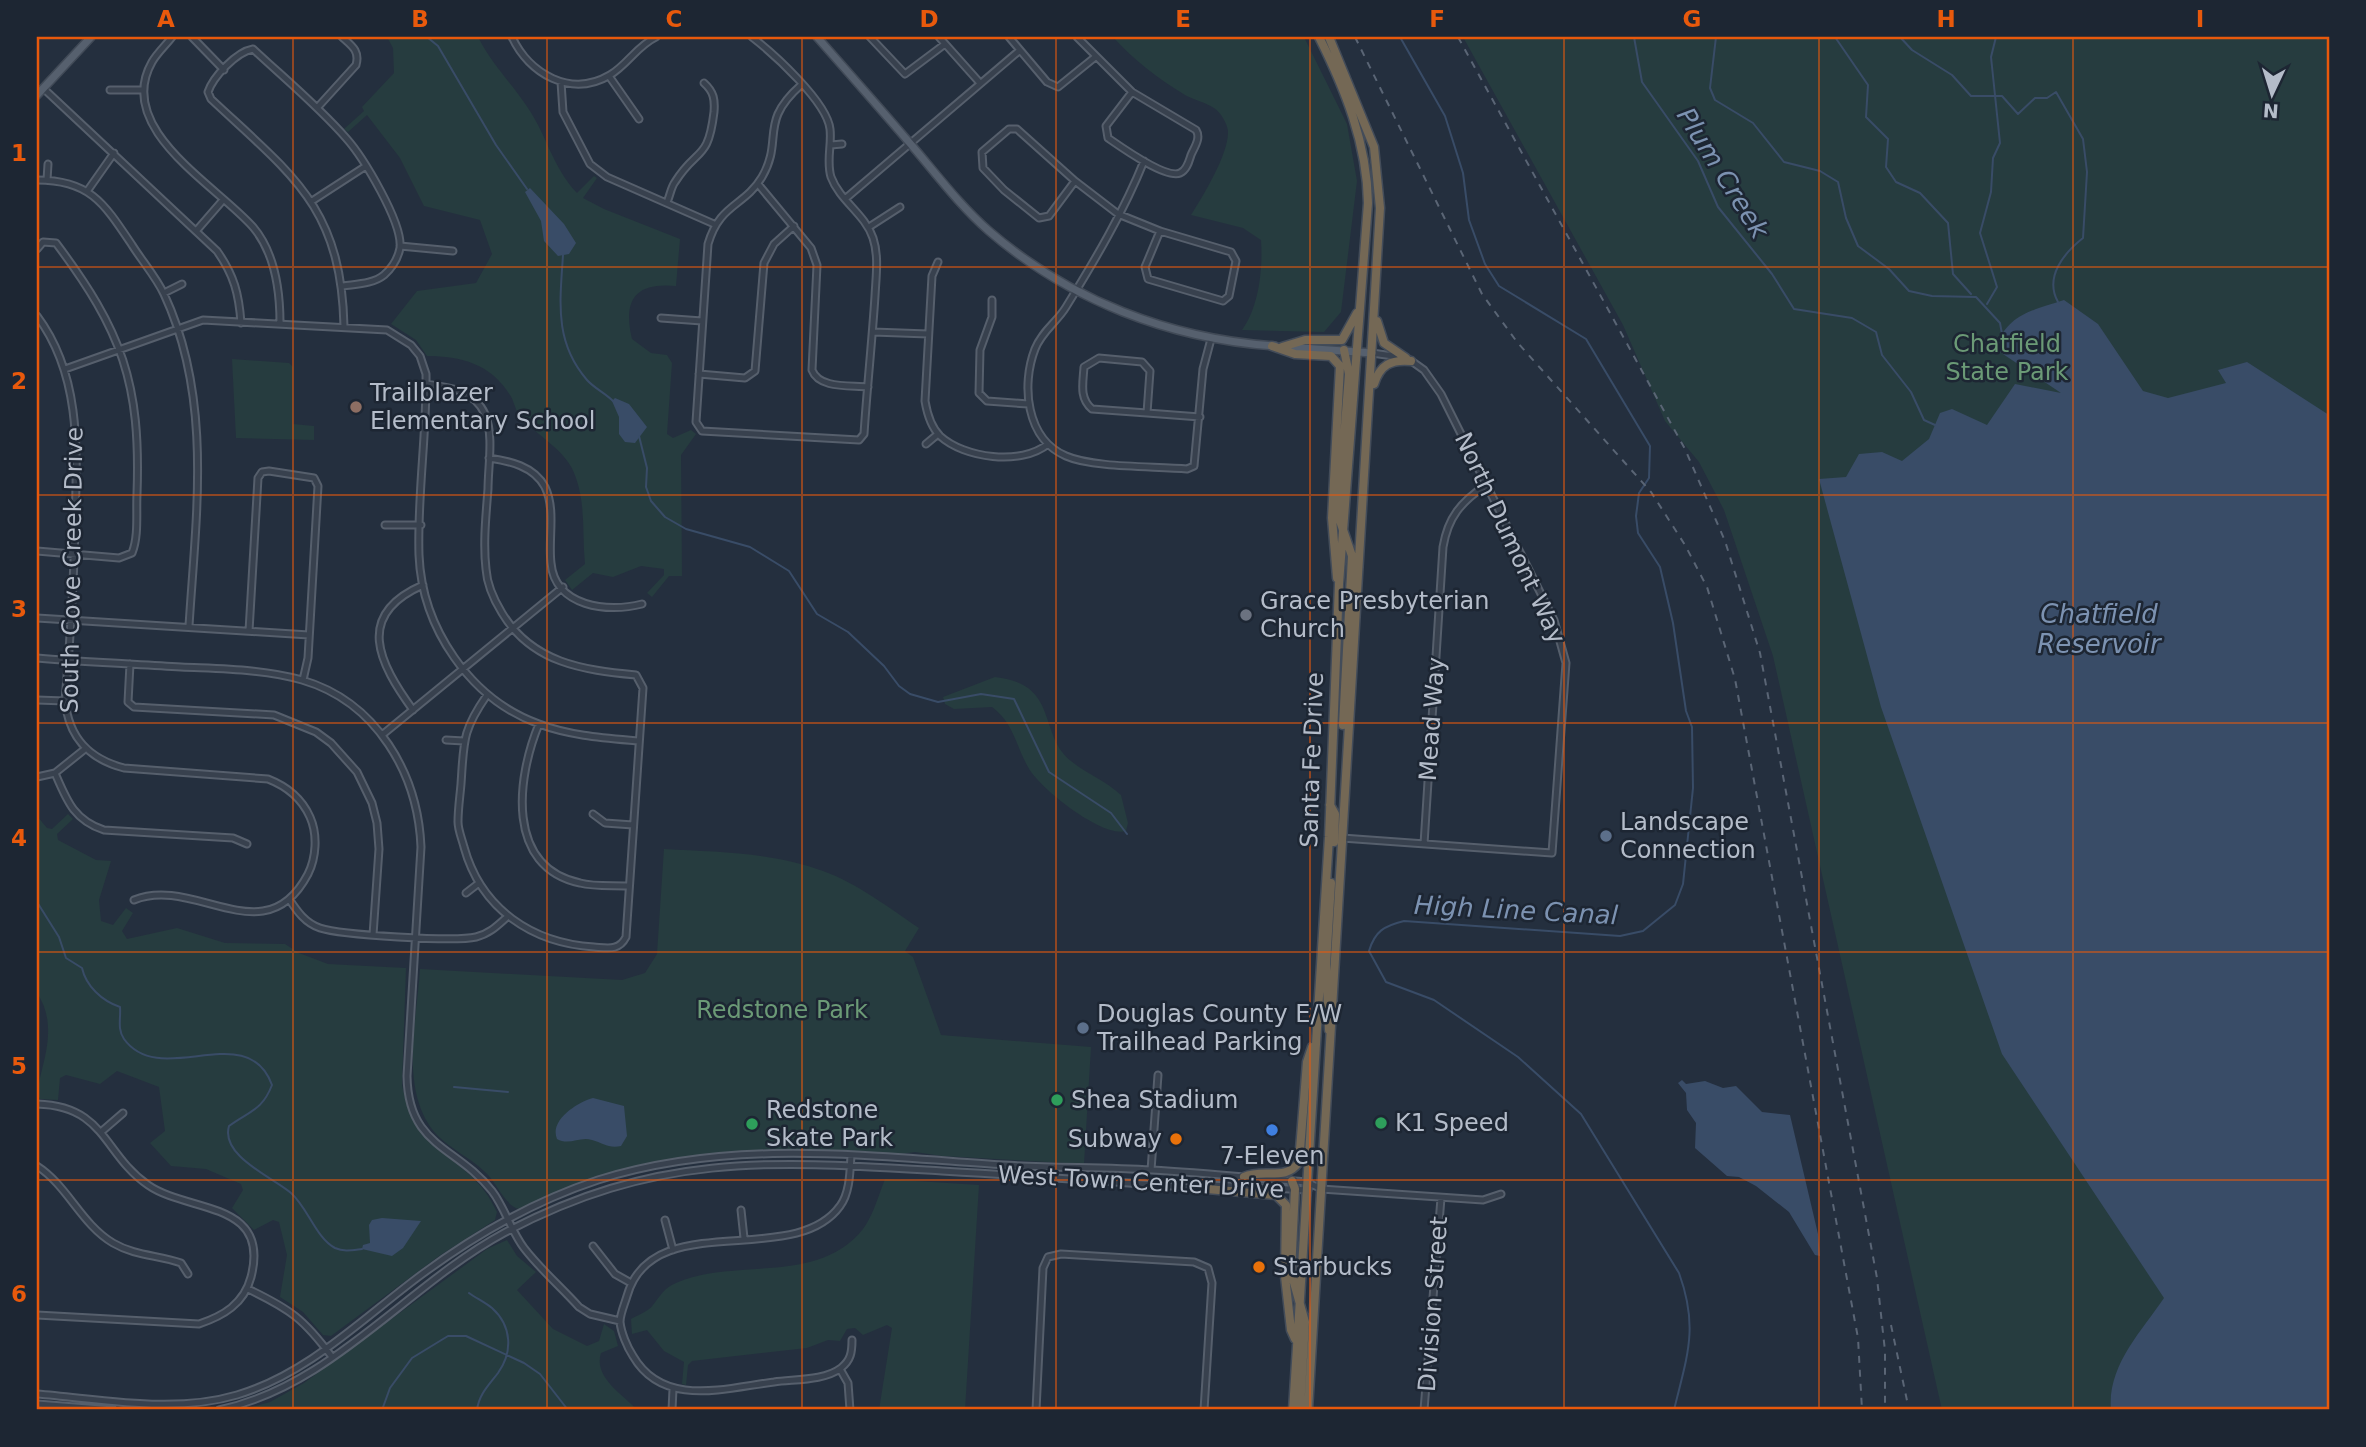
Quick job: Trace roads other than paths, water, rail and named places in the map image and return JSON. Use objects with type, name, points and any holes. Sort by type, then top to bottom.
[{"type":"highway","name":"Santa Fe Drive","points":[[1293,1410],[1329,805],[1339,584],[1367,218],[1367,171],[1353,116],[1319,37]]},
{"type":"highway","name":"Santa Fe Drive","points":[[1308,1410],[1380,208],[1377,163],[1362,114],[1329,37]]},
{"type":"highway","points":[[1375,302],[1381,339],[1408,360]]},
{"type":"highway","points":[[1277,346],[1305,340],[1342,340],[1350,331],[1361,303]]},
{"type":"highway","points":[[1277,346],[1295,354],[1331,356],[1340,366],[1332,518],[1339,584]]},
{"type":"highway","points":[[1344,350],[1349,373],[1338,518],[1352,556],[1342,715],[1346,746]]},
{"type":"highway","points":[[1370,397],[1378,373],[1384,365],[1408,360]]},
{"type":"highway","points":[[1329,805],[1335,814],[1326,964],[1326,1014],[1331,1042]]},
{"type":"highway","points":[[1244,1177],[1254,1172],[1283,1174],[1291,1171],[1299,1162],[1307,1062],[1315,1038]]},
{"type":"highway","points":[[1293,1185],[1291,1272],[1306,1322],[1300,1410]]},
{"type":"highway","points":[[1196,1188],[1276,1195],[1283,1199],[1288,1215],[1285,1276],[1291,1330],[1297,1342]]},
{"type":"main road","points":[[37,94],[40,85],[90,37]]},
{"type":"main road","points":[[817,37],[954,196],[989,231],[1076,291],[1137,317],[1211,339],[1373,353]]},
{"type":"street","points":[[172,37],[152,61],[144,90],[146,113],[156,135],[254,228],[270,258],[280,289],[280,323]]},
{"type":"street","points":[[192,37],[224,70]]},
{"type":"street","points":[[317,108],[356,65],[358,56],[355,49],[342,37]]},
{"type":"street","points":[[512,37],[527,63],[540,74],[561,82],[586,83],[609,76],[644,43],[656,37]]},
{"type":"street","points":[[752,37],[801,85],[824,113],[830,127],[829,167],[837,188],[869,228],[877,253],[864,434],[859,440],[702,431],[696,422],[708,244],[714,224],[758,184],[769,160],[777,110],[801,85]]},
{"type":"street","points":[[870,37],[905,74],[945,44]]},
{"type":"street","points":[[939,37],[980,83]]},
{"type":"street","points":[[1009,37],[1047,82],[1058,87],[1094,58]]},
{"type":"street","points":[[1077,37],[1094,58],[1132,92],[1192,126],[1198,134],[1186,169],[1180,173],[1172,174],[1144,161],[1108,138],[1105,133],[1105,126],[1132,92]]},
{"type":"street","points":[[343,286],[383,276],[394,263],[400,246],[383,196],[347,138],[253,49],[243,51],[211,84],[208,92],[211,99],[285,168],[312,201],[333,242],[343,286],[344,326]]},
{"type":"street","points":[[845,199],[1020,50]]},
{"type":"street","points":[[609,76],[639,119]]},
{"type":"street","points":[[561,82],[563,112],[590,164],[607,177],[714,224]]},
{"type":"street","points":[[667,202],[674,182],[702,154],[712,137],[715,102],[713,94],[704,83]]},
{"type":"street","points":[[40,85],[197,230],[230,270],[237,288],[241,323]]},
{"type":"street","points":[[110,90],[144,90]]},
{"type":"street","points":[[1075,181],[1049,216],[1039,218],[1004,190],[982,167],[980,159],[982,152],[1009,129],[1017,129],[1075,181],[1118,214],[1160,231],[1231,252],[1236,261],[1229,296],[1223,301],[1148,279],[1145,267],[1160,231]]},
{"type":"street","points":[[831,145],[842,144]]},
{"type":"street","points":[[88,190],[114,153]]},
{"type":"street","points":[[1144,161],[1076,291],[1036,346],[1031,361],[1028,404],[1035,427],[1048,444],[1078,461],[1187,469],[1194,466],[1197,460],[1203,369],[1211,339]]},
{"type":"street","points":[[47,180],[48,164]]},
{"type":"street","points":[[312,201],[366,166]]},
{"type":"street","points":[[37,180],[68,182],[88,190],[117,223],[164,293],[192,383],[199,444],[190,626]]},
{"type":"street","points":[[758,184],[811,248],[817,265],[811,370],[814,377],[822,382],[868,387]]},
{"type":"street","points":[[197,230],[223,200]]},
{"type":"street","points":[[869,228],[900,207]]},
{"type":"street","points":[[699,374],[745,377],[755,371],[764,263],[774,244],[794,226]]},
{"type":"street","points":[[37,249],[43,242],[56,243],[96,300],[120,348],[137,423],[134,546],[126,557],[37,551]]},
{"type":"street","points":[[400,246],[453,251]]},
{"type":"street","points":[[939,262],[932,276],[925,401],[928,417],[938,434],[955,446],[979,454],[1024,456],[1048,444]]},
{"type":"street","points":[[164,293],[182,284]]},
{"type":"street","points":[[992,300],[992,317],[980,350],[979,393],[987,401],[1028,404]]},
{"type":"street","name":"South Cove Creek Drive","points":[[37,316],[65,369],[78,444],[75,554],[65,701],[67,718],[85,749],[108,764],[124,768],[253,775],[281,784],[302,803],[314,831],[313,860],[309,872],[289,899]]},
{"type":"street","points":[[661,318],[702,321]]},
{"type":"street","points":[[65,369],[202,320],[344,326],[387,330],[401,336],[420,356],[426,384],[419,555],[423,584],[438,629],[462,670],[487,695],[538,724],[576,735],[639,741]]},
{"type":"street","points":[[873,332],[928,334]]},
{"type":"street","points":[[1373,353],[1408,360]]},
{"type":"street","points":[[1147,413],[1150,371],[1142,362],[1099,358],[1084,368],[1083,396],[1092,409],[1200,417]]},
{"type":"street","name":"North Dumont Way","points":[[1408,360],[1424,370],[1441,394],[1554,620],[1566,663],[1552,853],[1424,844]]},
{"type":"street","points":[[426,384],[456,388],[478,405],[487,426],[489,458],[486,572],[494,599],[512,629],[531,648],[560,663],[585,670],[636,675],[643,688],[626,937],[622,945],[615,948],[553,940],[527,930],[507,917],[479,883],[468,859],[458,823],[464,741],[469,721],[487,695]]},
{"type":"street","points":[[926,444],[938,434]]},
{"type":"street","points":[[489,458],[511,461],[526,468],[545,486],[551,510],[551,565],[563,587],[574,599],[596,607],[624,609],[642,604]]},
{"type":"street","points":[[249,631],[258,478],[262,472],[269,471],[314,478],[318,486],[309,635],[303,680]]},
{"type":"street","name":"Mead Way","points":[[1424,844],[1443,547],[1454,514],[1468,498],[1486,485]]},
{"type":"street","points":[[385,525],[421,525]]},
{"type":"street","points":[[413,710],[384,667],[379,649],[379,632],[391,605],[406,592],[423,584]]},
{"type":"street","points":[[383,735],[563,587]]},
{"type":"street","points":[[37,618],[309,635]]},
{"type":"street","points":[[37,658],[257,671],[303,680],[339,698],[383,735],[410,783],[420,820],[421,847],[407,1096],[421,1127],[433,1142],[478,1175],[493,1192],[522,1246],[579,1307],[590,1314],[620,1321]]},
{"type":"street","points":[[130,664],[128,702],[134,706],[274,715],[316,732],[347,760],[365,787],[377,823],[379,849],[373,935]]},
{"type":"street","points":[[37,699],[65,701]]},
{"type":"street","points":[[538,724],[526,754],[522,795],[522,824],[532,849],[547,867],[565,878],[581,884],[628,886]]},
{"type":"street","points":[[446,740],[464,741]]},
{"type":"street","points":[[37,777],[55,773],[85,749]]},
{"type":"street","points":[[55,773],[73,812],[90,825],[104,830],[233,838],[247,844]]},
{"type":"street","points":[[593,814],[605,823],[633,825]]},
{"type":"street","points":[[1342,838],[1424,844]]},
{"type":"street","points":[[466,893],[479,883]]},
{"type":"street","points":[[135,900],[149,895],[191,897],[226,910],[247,914],[272,909],[289,899],[301,916],[318,928],[414,937],[473,938],[494,930],[507,917]]},
{"type":"street","points":[[1151,1170],[1158,1075]]},
{"type":"street","points":[[37,1104],[61,1105],[81,1115],[101,1132],[143,1182],[161,1194],[226,1212],[247,1230],[254,1254],[248,1289],[222,1316],[199,1324],[37,1315]]},
{"type":"street","points":[[101,1132],[123,1113]]},
{"type":"street","name":"West Town Center Drive","points":[[37,1394],[170,1404],[206,1402],[267,1384],[326,1348],[434,1266],[509,1219],[597,1181],[685,1159],[772,1151],[1029,1166],[1151,1170],[1244,1177],[1293,1185]]},
{"type":"street","points":[[851,1155],[846,1192],[839,1207],[820,1224],[801,1233],[744,1238],[673,1250],[653,1259],[631,1283],[620,1321],[628,1349],[638,1366],[673,1389],[696,1392],[820,1376],[840,1369],[851,1356],[852,1340]]},
{"type":"street","name":"West Town Center Drive","points":[[219,1410],[271,1394],[332,1357],[451,1267],[513,1228],[558,1207],[616,1186],[687,1170],[760,1162],[1196,1188],[1210,1185],[1293,1185],[1483,1200],[1501,1194]]},
{"type":"street","points":[[37,1166],[54,1178],[84,1217],[111,1242],[139,1254],[181,1263],[188,1274]]},
{"type":"street","name":"Division Street","points":[[1424,1410],[1441,1198]]},
{"type":"street","points":[[741,1210],[744,1238]]},
{"type":"street","points":[[665,1220],[673,1250]]},
{"type":"street","points":[[593,1245],[615,1274],[631,1283]]},
{"type":"street","points":[[1036,1410],[1044,1262],[1048,1257],[1061,1254],[1194,1262],[1208,1268],[1212,1283],[1204,1410]]},
{"type":"street","points":[[248,1289],[283,1306],[303,1320],[332,1357]]},
{"type":"street","points":[[840,1369],[848,1383],[849,1410]]},
{"type":"street","points":[[671,1410],[673,1389]]},
{"type":"street","points":[[37,1404],[113,1410]]},
{"type":"water","points":[[530,188],[564,224],[576,243],[569,254],[558,256],[544,241],[541,221],[525,192]]},
{"type":"water","name":"Chatfield Reservoir","points":[[2064,300],[2098,324],[2143,391],[2168,398],[2226,383],[2218,370],[2247,362],[2329,415],[2329,1410],[2111,1410],[2111,1394],[2120,1364],[2164,1298],[2002,1054],[1881,707],[1819,479],[1846,477],[1859,454],[1882,452],[1902,461],[1929,439],[1940,413],[1952,409],[1987,425],[2015,384],[2061,393],[1994,348],[2007,327],[2022,315]]},
{"type":"water","points":[[615,398],[629,404],[647,427],[635,443],[625,442],[619,434],[619,417],[612,401]]},
{"type":"water","points":[[1682,1080],[1686,1084],[1705,1081],[1723,1088],[1736,1086],[1762,1112],[1790,1115],[1818,1234],[1820,1256],[1815,1255],[1789,1212],[1756,1186],[1739,1177],[1727,1176],[1695,1148],[1696,1123],[1687,1110],[1686,1093],[1678,1083]]},
{"type":"water","points":[[593,1098],[624,1106],[627,1136],[621,1146],[609,1146],[588,1139],[566,1142],[557,1139],[557,1125],[566,1113]]},
{"type":"water","points":[[382,1218],[421,1221],[403,1248],[392,1256],[362,1249],[363,1245],[370,1243],[369,1225],[372,1220]]},
{"type":"waterway","points":[[427,37],[438,46],[496,145],[527,189]]},
{"type":"waterway","name":"High Line Canal","points":[[1400,37],[1445,116],[1463,173],[1469,220],[1485,264],[1499,286],[1586,339],[1650,446],[1649,478],[1639,493],[1636,516],[1638,533],[1660,567],[1673,623],[1686,711],[1692,727],[1693,788],[1683,884],[1675,905],[1643,931],[1620,936],[1404,921],[1381,930],[1369,951],[1386,982],[1434,1000],[1518,1057],[1581,1114],[1679,1273],[1685,1292],[1690,1326],[1689,1342],[1674,1410]]},
{"type":"waterway","name":"Plum Creek","points":[[1634,37],[1642,82],[1698,161],[1718,207],[1772,274],[1794,309],[1852,318],[1876,332],[1882,355],[1911,392],[1924,420],[1935,425]]},
{"type":"waterway","name":"Plum Creek","points":[[1716,37],[1710,88],[1715,100],[1753,123],[1784,162],[1820,171],[1838,182],[1846,218],[1858,246],[1889,269],[1909,291],[1932,296],[1976,297],[2000,323],[2002,334]]},
{"type":"waterway","name":"Plum Creek","points":[[1835,37],[1868,85],[1866,117],[1888,139],[1886,167],[1896,182],[1920,193],[1948,223],[1953,274],[1971,294]]},
{"type":"waterway","name":"Plum Creek","points":[[1900,37],[1912,50],[1952,75],[1971,96],[2002,96],[2018,114],[2035,98],[2047,98],[2056,92],[2083,139],[2087,172],[2083,238],[2058,266],[2053,284],[2058,302]]},
{"type":"waterway","name":"Plum Creek","points":[[1987,304],[1997,287],[1980,233],[1991,192],[1993,158],[2000,143],[1991,57],[1996,37]]},
{"type":"waterway","points":[[563,255],[561,305],[564,336],[569,351],[587,380],[613,401]]},
{"type":"waterway","points":[[639,436],[647,468],[646,487],[651,501],[665,517],[686,529],[750,547],[789,571],[817,614],[848,632],[884,666],[899,686],[910,694],[938,702],[981,694],[1014,699],[1049,772],[1111,813],[1127,834]]},
{"type":"waterway","points":[[37,902],[59,937],[66,958],[82,968],[87,981],[96,992],[120,1007],[122,1035],[140,1053],[159,1058],[224,1054],[244,1056],[260,1066],[272,1085],[264,1100],[254,1110],[229,1126],[228,1137],[232,1147],[250,1165],[291,1193],[328,1243],[342,1250],[362,1249]]},
{"type":"waterway","points":[[454,1087],[508,1092]]},
{"type":"waterway","points":[[469,1293],[499,1315],[508,1339],[503,1365],[482,1394],[477,1410]]},
{"type":"waterway","name":"High Line Canal","points":[[382,1410],[390,1388],[412,1358],[448,1336],[466,1336],[524,1363],[540,1374],[568,1410]]},
{"type":"railway","points":[[1355,37],[1482,294],[1517,342],[1651,492],[1685,545],[1707,587],[1735,679],[1858,1338],[1862,1410]]},
{"type":"railway","points":[[1458,37],[1685,449],[1725,541],[1760,653],[1877,1278],[1885,1351],[1885,1410]]},
{"type":"railway","points":[[1891,1325],[1909,1410]]},
{"type":"place","name":"Trailblazer Elementary School","points":[[356,407]]},
{"type":"place","name":"Grace Presbyterian Church","points":[[1246,615]]},
{"type":"place","name":"Landscape Connection","points":[[1606,836]]},
{"type":"place","name":"Douglas County E/W Trailhead Parking","points":[[1083,1028]]},
{"type":"place","name":"Shea Stadium","points":[[1057,1100]]},
{"type":"place","name":"K1 Speed","points":[[1381,1123]]},
{"type":"place","name":"Redstone Skate Park","points":[[752,1124]]},
{"type":"place","name":"7-Eleven","points":[[1272,1130]]},
{"type":"place","name":"Subway","points":[[1176,1139]]},
{"type":"place","name":"Starbucks","points":[[1259,1267]]},
{"type":"park label","name":"Chatfield State Park","points":[[2007,358]]},
{"type":"park label","name":"Redstone Park","points":[[782,1010]]}]
